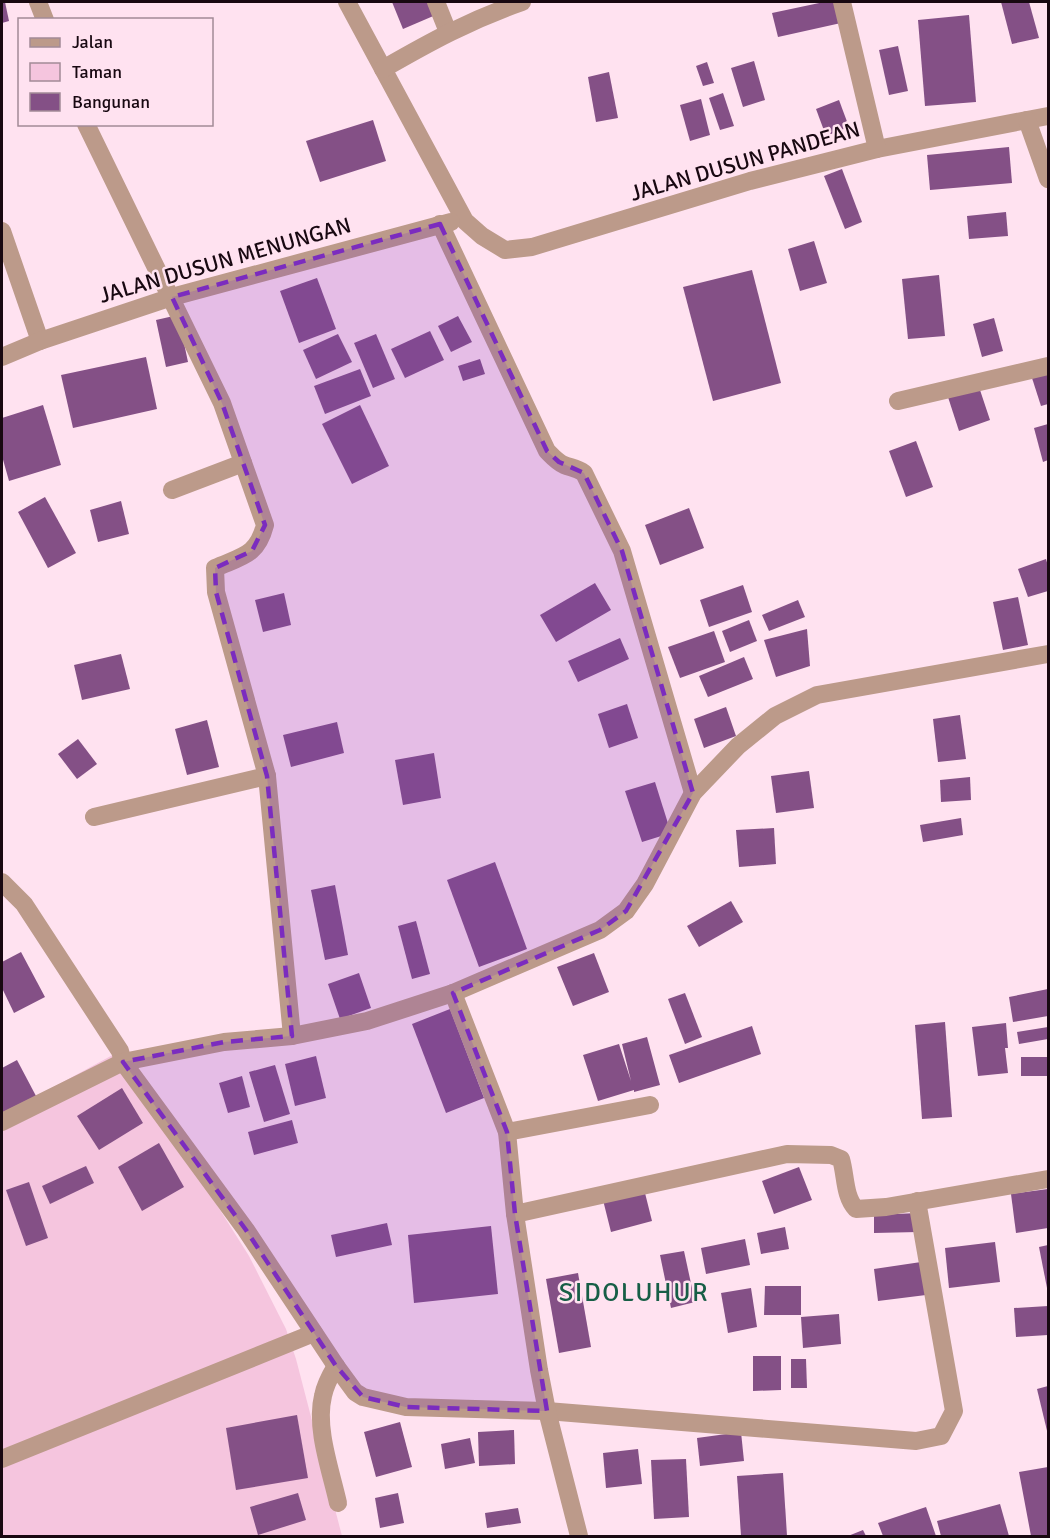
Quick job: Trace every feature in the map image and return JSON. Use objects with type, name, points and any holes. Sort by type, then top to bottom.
[{"type":"street","points":[[38,2],[44,18]]},
{"type":"street","points":[[347,2],[465,221]]},
{"type":"street","points":[[436,2],[448,32]]},
{"type":"street","points":[[383,69],[448,32],[522,2]]},
{"type":"street","points":[[842,2],[877,149]]},
{"type":"street","name":"JALAN DUSUN PANDEAN","points":[[465,221],[482,236],[505,250],[532,247],[750,181],[877,149],[1048,116]]},
{"type":"street","points":[[1027,120],[1048,179]]},
{"type":"street","points":[[87,126],[222,403],[265,525],[261,541],[252,551],[215,568],[216,592],[267,776],[292,1036]]},
{"type":"street","name":"JALAN DUSUN MENUNGAN","points":[[2,357],[40,341],[172,297],[440,224],[465,221]]},
{"type":"street","points":[[440,224],[547,451],[559,462],[576,467],[584,473],[622,551],[693,793]]},
{"type":"street","points":[[2,231],[40,341]]},
{"type":"street","points":[[898,400],[1048,366]]},
{"type":"street","points":[[171,490],[243,462]]},
{"type":"street","points":[[2,1122],[123,1062],[224,1042],[292,1036],[367,1021],[453,993],[600,930],[626,911],[645,884],[693,793],[738,746],[775,716],[817,695],[1048,654]]},
{"type":"street","points":[[94,817],[267,776]]},
{"type":"street","points":[[4,887],[24,903],[120,1052],[123,1062],[246,1230],[336,1366],[355,1392],[363,1397],[406,1407],[547,1412],[916,1441],[941,1436],[954,1411],[917,1201]]},
{"type":"street","points":[[453,993],[507,1132],[515,1214],[547,1412],[579,1536]]},
{"type":"street","points":[[507,1132],[650,1105]]},
{"type":"street","points":[[515,1214],[787,1154],[831,1155],[842,1159],[848,1196],[850,1203],[856,1209],[886,1207],[1048,1179]]},
{"type":"street","points":[[2,1459],[314,1332]]},
{"type":"street","points":[[336,1366],[327,1383],[321,1412],[322,1429],[338,1503]]},
{"type":"highlighted area","points":[[440,224],[547,451],[559,462],[584,473],[622,551],[693,793],[626,911],[600,930],[453,993],[507,1132],[515,1214],[547,1411],[406,1407],[363,1397],[336,1366],[246,1230],[123,1062],[224,1042],[292,1036],[267,776],[216,592],[215,568],[252,551],[265,525],[222,403],[172,297]]},
{"type":"green space","points":[[120,1051],[249,1256],[286,1329],[296,1359],[342,1536],[2,1536],[2,1115]]},
{"type":"building","points":[[2,2],[5,2],[9,21],[2,23]]},
{"type":"building","points":[[392,2],[433,2],[438,14],[403,29]]},
{"type":"building","points":[[824,2],[836,2],[841,23],[778,37],[772,13]]},
{"type":"building","points":[[1001,2],[1029,2],[1039,38],[1012,44]]},
{"type":"building","points":[[969,15],[976,102],[925,106],[918,20]]},
{"type":"building","points":[[898,46],[908,91],[889,95],[879,50]]},
{"type":"building","points":[[754,61],[765,100],[743,107],[731,68]]},
{"type":"building","points":[[707,62],[714,83],[703,86],[696,66]]},
{"type":"building","points":[[609,72],[618,118],[596,122],[588,77]]},
{"type":"building","points":[[723,93],[734,126],[720,130],[709,98]]},
{"type":"building","points":[[701,99],[710,135],[690,141],[680,105]]},
{"type":"building","points":[[839,100],[849,127],[826,136],[816,109]]},
{"type":"building","points":[[373,120],[386,161],[320,182],[306,141]]},
{"type":"building","points":[[1009,147],[1012,183],[930,190],[927,155]]},
{"type":"building","points":[[842,169],[862,222],[845,229],[824,176]]},
{"type":"building","points":[[1006,212],[1008,236],[969,239],[967,216]]},
{"type":"building","points":[[814,241],[827,283],[800,291],[788,249]]},
{"type":"building","points":[[752,270],[781,383],[713,401],[683,287]]},
{"type":"building","points":[[939,275],[945,336],[908,339],[902,279]]},
{"type":"building","points":[[317,278],[336,329],[299,343],[280,291]]},
{"type":"building","points":[[178,315],[188,362],[166,367],[156,320]]},
{"type":"building","points":[[458,316],[472,342],[451,352],[438,326]]},
{"type":"building","points":[[994,318],[1003,351],[982,357],[973,324]]},
{"type":"building","points":[[430,331],[444,360],[405,378],[391,349]]},
{"type":"building","points":[[338,334],[352,362],[316,379],[303,350]]},
{"type":"building","points":[[376,334],[395,379],[373,388],[354,343]]},
{"type":"building","points":[[146,357],[157,409],[73,428],[61,375]]},
{"type":"building","points":[[480,359],[485,374],[463,381],[458,366]]},
{"type":"building","points":[[360,369],[371,396],[325,414],[314,386]]},
{"type":"building","points":[[1048,373],[1048,404],[1041,406],[1032,378]]},
{"type":"building","points":[[978,384],[990,420],[959,431],[947,394]]},
{"type":"building","points":[[43,405],[61,465],[9,481],[2,456],[2,418]]},
{"type":"building","points":[[360,405],[389,466],[352,484],[322,424]]},
{"type":"building","points":[[1048,424],[1048,460],[1043,462],[1034,428]]},
{"type":"building","points":[[916,441],[933,487],[906,497],[889,451]]},
{"type":"building","points":[[45,497],[76,553],[48,568],[18,512]]},
{"type":"building","points":[[121,501],[129,534],[98,542],[90,510]]},
{"type":"building","points":[[689,508],[704,548],[660,565],[645,525]]},
{"type":"building","points":[[1046,559],[1048,591],[1028,597],[1018,569]]},
{"type":"building","points":[[595,583],[611,610],[556,642],[540,615]]},
{"type":"building","points":[[743,585],[752,612],[709,627],[700,600]]},
{"type":"building","points":[[284,593],[291,625],[263,632],[255,600]]},
{"type":"building","points":[[1018,597],[1028,645],[1003,650],[993,602]]},
{"type":"building","points":[[798,600],[805,617],[769,631],[762,615]]},
{"type":"building","points":[[749,620],[757,641],[730,652],[722,631]]},
{"type":"building","points":[[807,629],[810,666],[776,677],[764,640]]},
{"type":"building","points":[[714,631],[725,662],[680,678],[668,647]]},
{"type":"building","points":[[620,638],[629,659],[578,682],[568,661]]},
{"type":"building","points":[[121,654],[130,689],[82,700],[74,665]]},
{"type":"building","points":[[744,657],[753,679],[708,697],[699,676]]},
{"type":"building","points":[[627,704],[638,738],[609,748],[598,714]]},
{"type":"building","points":[[726,707],[736,736],[704,748],[694,719]]},
{"type":"building","points":[[960,715],[966,759],[938,762],[933,719]]},
{"type":"building","points":[[207,720],[219,767],[187,775],[175,729]]},
{"type":"building","points":[[337,722],[344,753],[291,767],[283,735]]},
{"type":"building","points":[[78,739],[97,764],[77,779],[58,754]]},
{"type":"building","points":[[434,753],[441,798],[403,805],[395,760]]},
{"type":"building","points":[[809,771],[814,808],[776,813],[771,776]]},
{"type":"building","points":[[970,777],[971,800],[941,802],[940,780]]},
{"type":"building","points":[[655,782],[671,833],[642,842],[625,791]]},
{"type":"building","points":[[961,818],[963,835],[923,842],[920,825]]},
{"type":"building","points":[[774,828],[776,864],[739,867],[736,830]]},
{"type":"building","points":[[495,862],[527,949],[479,967],[447,880]]},
{"type":"building","points":[[335,885],[348,955],[325,960],[311,890]]},
{"type":"building","points":[[731,901],[743,922],[699,947],[687,926]]},
{"type":"building","points":[[416,921],[430,974],[412,979],[398,926]]},
{"type":"building","points":[[21,952],[45,997],[14,1013],[2,988],[2,962]]},
{"type":"building","points":[[594,953],[609,992],[573,1006],[557,967]]},
{"type":"building","points":[[359,973],[371,1008],[340,1019],[328,984]]},
{"type":"building","points":[[1048,989],[1048,1016],[1013,1022],[1009,997]]},
{"type":"building","points":[[685,993],[702,1037],[685,1044],[668,999]]},
{"type":"building","points":[[450,1009],[484,1098],[446,1113],[412,1024]]},
{"type":"building","points":[[945,1022],[952,1117],[922,1119],[915,1025]]},
{"type":"building","points":[[1006,1023],[1008,1048],[1005,1048],[1008,1073],[978,1076],[972,1027]]},
{"type":"building","points":[[752,1026],[761,1054],[679,1083],[669,1055]]},
{"type":"building","points":[[1048,1027],[1048,1039],[1019,1044],[1017,1032]]},
{"type":"building","points":[[647,1037],[660,1085],[598,1101],[583,1055],[619,1044],[631,1081],[622,1044]]},
{"type":"building","points":[[316,1056],[326,1098],[295,1106],[285,1064]]},
{"type":"building","points":[[1021,1057],[1048,1057],[1048,1076],[1021,1076]]},
{"type":"building","points":[[17,1060],[36,1096],[2,1115],[2,1068]]},
{"type":"building","points":[[275,1065],[290,1114],[264,1122],[249,1072]]},
{"type":"building","points":[[242,1076],[250,1107],[228,1113],[219,1083]]},
{"type":"building","points":[[122,1088],[143,1123],[99,1150],[77,1116]]},
{"type":"building","points":[[292,1120],[298,1143],[254,1155],[248,1132]]},
{"type":"building","points":[[159,1143],[184,1187],[142,1211],[118,1167]]},
{"type":"building","points":[[86,1166],[94,1183],[50,1204],[42,1186]]},
{"type":"building","points":[[799,1167],[812,1200],[774,1214],[762,1181]]},
{"type":"building","points":[[29,1182],[48,1238],[26,1246],[6,1190]]},
{"type":"building","points":[[644,1189],[652,1221],[611,1232],[603,1200]]},
{"type":"building","points":[[1048,1189],[1048,1228],[1016,1233],[1011,1194]]},
{"type":"building","points":[[918,1213],[918,1232],[874,1233],[874,1215]]},
{"type":"building","points":[[387,1223],[392,1245],[336,1257],[331,1235]]},
{"type":"building","points":[[491,1226],[498,1294],[414,1303],[408,1235]]},
{"type":"building","points":[[785,1227],[789,1249],[761,1254],[757,1233]]},
{"type":"building","points":[[745,1239],[750,1265],[706,1274],[701,1248]]},
{"type":"building","points":[[995,1242],[1000,1282],[949,1288],[945,1248]]},
{"type":"building","points":[[1048,1245],[1048,1288],[1047,1288],[1039,1247]]},
{"type":"building","points":[[684,1251],[695,1302],[671,1308],[660,1255]]},
{"type":"building","points":[[921,1262],[926,1295],[878,1301],[874,1269]]},
{"type":"building","points":[[578,1273],[591,1347],[559,1353],[546,1279]]},
{"type":"building","points":[[765,1286],[801,1286],[801,1315],[764,1315]]},
{"type":"building","points":[[751,1288],[757,1327],[728,1333],[721,1293]]},
{"type":"building","points":[[1048,1306],[1048,1335],[1016,1337],[1014,1308]]},
{"type":"building","points":[[839,1314],[841,1344],[803,1348],[801,1317]]},
{"type":"building","points":[[753,1356],[781,1356],[781,1390],[753,1391]]},
{"type":"building","points":[[791,1359],[806,1359],[807,1388],[791,1388]]},
{"type":"building","points":[[1048,1386],[1048,1435],[1037,1389]]},
{"type":"building","points":[[297,1415],[308,1478],[236,1490],[226,1428]]},
{"type":"building","points":[[400,1422],[412,1467],[376,1477],[364,1432]]},
{"type":"building","points":[[514,1430],[515,1464],[479,1466],[478,1432]]},
{"type":"building","points":[[741,1432],[744,1461],[700,1466],[697,1438]]},
{"type":"building","points":[[470,1438],[475,1463],[445,1469],[441,1444]]},
{"type":"building","points":[[638,1449],[642,1484],[606,1488],[603,1453]]},
{"type":"building","points":[[686,1459],[689,1517],[654,1519],[651,1460]]},
{"type":"building","points":[[1048,1467],[1048,1536],[1031,1536],[1019,1472]]},
{"type":"building","points":[[783,1473],[787,1536],[741,1536],[737,1476]]},
{"type":"building","points":[[298,1493],[306,1520],[258,1535],[250,1507]]},
{"type":"building","points":[[398,1493],[404,1523],[380,1528],[375,1498]]},
{"type":"building","points":[[1000,1504],[1009,1536],[941,1536],[937,1521]]},
{"type":"building","points":[[926,1507],[936,1536],[883,1536],[878,1523]]},
{"type":"building","points":[[518,1508],[521,1523],[487,1528],[485,1513]]},
{"type":"building","points":[[863,1530],[866,1536],[848,1536]]},
{"type":"district","name":"SIDOLUHUR","points":[[634,1293]]}]
